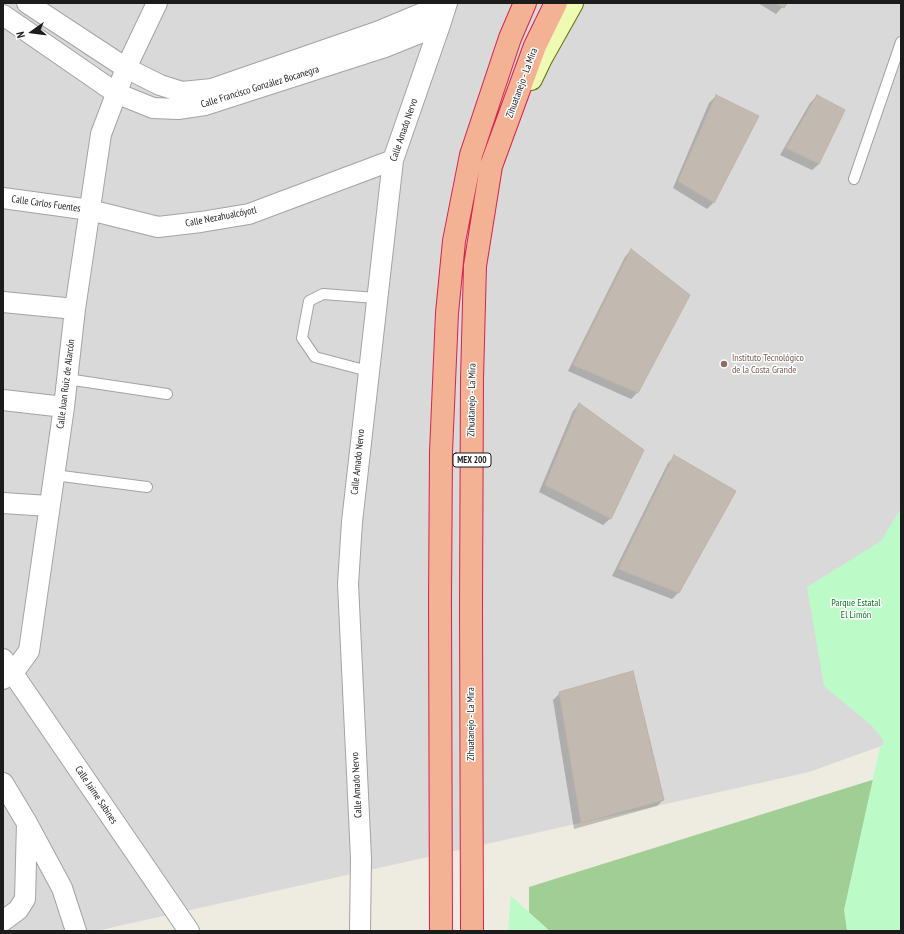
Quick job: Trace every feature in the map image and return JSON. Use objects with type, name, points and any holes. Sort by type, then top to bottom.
[{"type":"highway","name":"MEX 200","points":[[441,931],[441,452],[447,313],[454,241],[471,155],[510,38],[525,3]]},
{"type":"highway","name":"Zihuatanejo - La Mira","points":[[472,931],[472,379],[475,266],[492,166],[535,46],[556,3]]},
{"type":"main road","points":[[510,38],[515,3]]},
{"type":"main road","points":[[492,166],[541,58],[572,3]]},
{"type":"street","name":"Calle Francisco González Bocanegra","points":[[27,3],[126,68],[160,84],[182,92],[212,89],[377,32],[447,3]]},
{"type":"street","name":"Calle Amado Nervo","points":[[360,931],[361,858],[348,584],[352,522],[376,298],[393,160],[447,3]]},
{"type":"street","name":"Calle Juan Ruiz de Alarcón","points":[[6,670],[29,651],[64,407],[74,309],[101,134],[148,7]]},
{"type":"street","name":"Calle Francisco González Bocanegra","points":[[3,15],[116,93],[154,108],[178,109],[205,105],[385,47],[440,25]]},
{"type":"street","name":"Calle Nezahualcóyotl","points":[[90,210],[158,227],[250,214],[393,160]]},
{"type":"street","name":"Calle Carlos Fuentes","points":[[3,198],[90,210]]},
{"type":"street","points":[[3,302],[74,309]]},
{"type":"street","points":[[3,400],[64,407]]},
{"type":"street","points":[[3,503],[49,506]]},
{"type":"street","name":"Calle Jaime Sabines","points":[[6,670],[189,931]]},
{"type":"street","points":[[3,783],[27,823],[62,888],[76,931]]},
{"type":"street","points":[[3,921],[18,910],[25,899],[27,823]]},
{"type":"lane","points":[[854,179],[897,68],[901,42]]},
{"type":"lane","points":[[368,371],[315,358],[302,338],[309,301],[323,294],[376,298]]},
{"type":"lane","points":[[67,379],[167,394]]},
{"type":"lane","points":[[54,475],[147,487]]},
{"type":"shaded area","points":[[3,3],[901,3],[901,739],[809,772],[96,931],[3,931]]},
{"type":"green space","name":"Parque Estatal El Limón","points":[[901,508],[901,931],[847,931],[844,910],[880,747],[883,745],[884,741],[872,726],[824,686],[807,587],[881,541]]},
{"type":"green space","points":[[901,771],[901,931],[529,931],[529,887]]},
{"type":"green space","points":[[511,896],[550,931],[508,931]]},
{"type":"building","points":[[775,3],[787,3],[784,8]]},
{"type":"building","points":[[716,95],[759,116],[714,203],[678,181]]},
{"type":"building","points":[[817,95],[845,110],[819,164],[786,148]]},
{"type":"building","points":[[631,249],[690,295],[638,393],[573,365]]},
{"type":"building","points":[[579,403],[644,450],[611,519],[545,485]]},
{"type":"building","points":[[674,455],[736,491],[679,593],[618,569]]},
{"type":"building","points":[[633,671],[664,800],[581,823],[559,692]]},
{"type":"place","name":"Instituto Tecnológico de la Costa Grande","points":[[724,364]]}]
